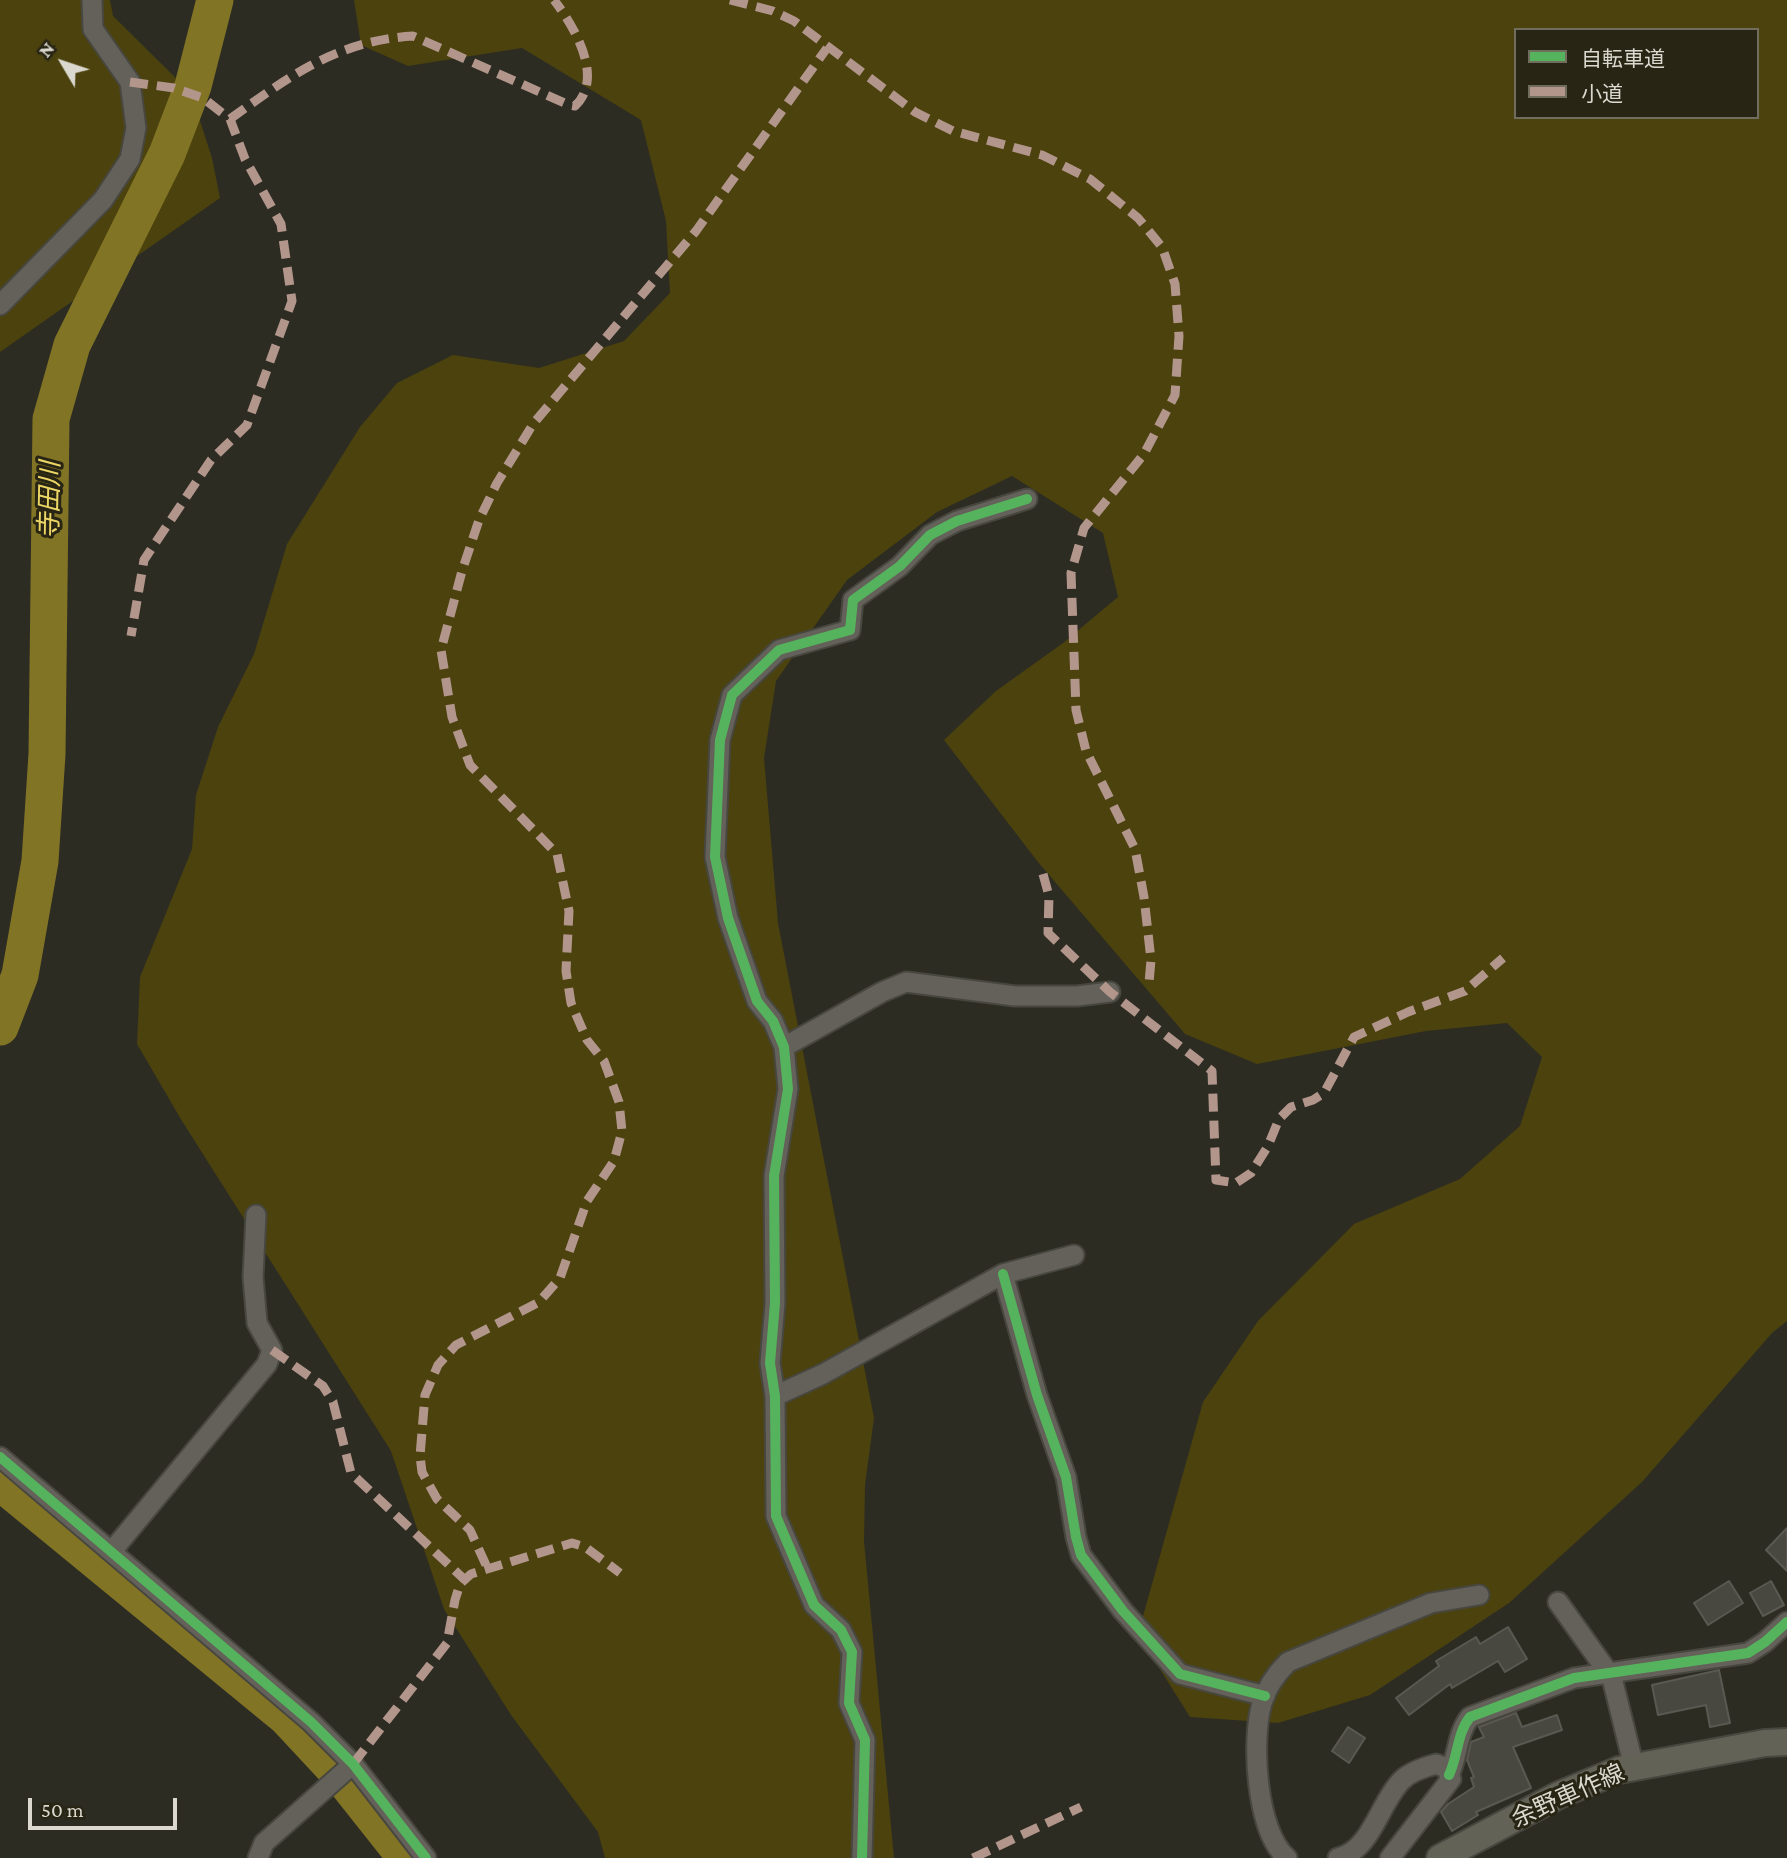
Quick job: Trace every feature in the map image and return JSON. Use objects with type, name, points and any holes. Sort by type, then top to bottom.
[{"type":"main road","name":"余野車作線","points":[[1440,1858],[1559,1795],[1619,1770],[1765,1743],[1787,1742]]},
{"type":"street","points":[[1,305],[103,200],[130,159],[136,128],[130,82],[93,29],[92,0]]},
{"type":"street","points":[[862,1858],[865,1740],[849,1703],[852,1652],[841,1630],[814,1605],[776,1516],[775,1396],[770,1363],[775,1303],[774,1176],[788,1089],[783,1047],[773,1021],[757,1001],[728,918],[715,857],[720,740],[732,695],[779,650],[850,630],[853,600],[900,566],[930,535],[957,521],[1027,499]]},
{"type":"street","points":[[783,1047],[882,992],[906,982],[1015,996],[1077,996],[1111,992]]},
{"type":"street","points":[[112,1550],[267,1364],[272,1350],[257,1323],[253,1277],[256,1214]]},
{"type":"street","points":[[775,1396],[823,1374],[1003,1274],[1074,1255]]},
{"type":"street","points":[[1003,1274],[1037,1395],[1066,1477],[1081,1555],[1123,1611],[1180,1674],[1265,1696]]},
{"type":"street","points":[[0,1457],[311,1721],[353,1764],[426,1858]]},
{"type":"street","points":[[1287,1858],[1270,1836],[1262,1805],[1256,1737],[1265,1696],[1273,1676],[1288,1662],[1431,1603],[1479,1595]]},
{"type":"street","points":[[1558,1602],[1612,1678],[1634,1767]]},
{"type":"street","points":[[1449,1775],[1455,1762],[1463,1726],[1469,1717],[1574,1678],[1748,1653],[1787,1622]]},
{"type":"street","points":[[259,1858],[264,1843],[353,1764]]},
{"type":"street","points":[[1338,1858],[1347,1856],[1366,1837],[1388,1796],[1404,1777],[1436,1764],[1447,1768],[1451,1779],[1390,1858]]},
{"type":"shaded area","points":[[0,0],[110,0],[113,16],[191,93],[212,158],[220,198],[0,352]]},
{"type":"shaded area","points":[[354,0],[1787,0],[1787,1321],[1772,1333],[1642,1482],[1509,1603],[1370,1695],[1278,1723],[1190,1717],[1138,1634],[1203,1402],[1258,1321],[1354,1224],[1460,1179],[1520,1126],[1542,1057],[1507,1023],[1426,1031],[1257,1064],[1185,1034],[1038,862],[944,740],[996,691],[1063,643],[1118,597],[1103,533],[1012,476],[937,512],[847,580],[776,681],[764,758],[778,923],[874,1418],[865,1485],[864,1541],[894,1858],[605,1858],[598,1832],[511,1715],[444,1609],[391,1451],[182,1121],[137,1044],[140,977],[192,849],[196,795],[218,727],[254,654],[287,544],[360,427],[397,383],[453,355],[539,368],[624,341],[670,293],[666,221],[641,120],[522,48],[408,66],[361,45]]},
{"type":"building","points":[[1787,1528],[1787,1571],[1766,1550]]},
{"type":"building","points":[[1729,1581],[1743,1603],[1708,1625],[1694,1603]]},
{"type":"building","points":[[1771,1581],[1784,1605],[1763,1616],[1750,1593]]},
{"type":"building","points":[[1508,1627],[1527,1659],[1505,1672],[1498,1661],[1452,1688],[1450,1684],[1409,1715],[1396,1698],[1439,1666],[1436,1661],[1476,1637],[1480,1644]]},
{"type":"building","points":[[1719,1670],[1730,1723],[1710,1727],[1706,1705],[1658,1715],[1652,1685]]},
{"type":"building","points":[[1516,1713],[1522,1727],[1557,1715],[1562,1730],[1513,1747],[1531,1788],[1476,1812],[1478,1815],[1452,1831],[1441,1812],[1448,1804],[1474,1787],[1471,1778],[1474,1777],[1467,1760],[1471,1742],[1484,1737],[1479,1727]]},
{"type":"building","points":[[1348,1727],[1365,1738],[1349,1763],[1332,1751]]},
{"type":"waterway","name":"寺田川","points":[[0,1027],[20,975],[40,861],[47,754],[51,419],[72,345],[167,154],[193,86],[215,0]]},
{"type":"waterway","points":[[0,1482],[286,1717],[341,1776],[406,1858]]},
{"type":"marked path","points":[[230,119],[294,75],[337,53],[385,39],[413,36],[575,106],[584,94],[587,67],[577,38],[554,0]]},
{"type":"marked path","points":[[730,0],[773,11],[794,21],[915,112],[953,131],[1042,155],[1090,179],[1138,218],[1162,247],[1175,284],[1179,336],[1175,395],[1144,454],[1084,528],[1071,573],[1076,710],[1086,751],[1135,849],[1151,960],[1149,983]]},
{"type":"marked path","points":[[486,1565],[470,1530],[437,1499],[422,1472],[420,1456],[425,1395],[438,1365],[456,1345],[539,1302],[560,1278],[587,1201],[614,1161],[622,1131],[619,1102],[604,1061],[587,1040],[571,1003],[566,971],[569,911],[557,854],[470,765],[452,717],[441,650],[479,520],[497,483],[533,424],[696,231],[827,48]]},
{"type":"marked path","points":[[130,82],[174,88],[203,98],[230,119],[245,159],[281,224],[292,301],[247,425],[211,460],[144,560],[131,636]]},
{"type":"marked path","points":[[1043,874],[1049,896],[1048,933],[1110,992],[1212,1071],[1216,1180],[1236,1183],[1251,1173],[1268,1146],[1279,1119],[1291,1107],[1313,1100],[1324,1093],[1354,1037],[1408,1012],[1465,991],[1503,958]]},
{"type":"marked path","points":[[272,1350],[323,1386],[333,1402],[351,1473],[465,1580]]},
{"type":"marked path","points":[[353,1764],[447,1643],[460,1584],[471,1574],[572,1543],[585,1547],[620,1573]]},
{"type":"marked path","points":[[973,1858],[1081,1807]]},
{"type":"cycle path","points":[[862,1858],[865,1740],[849,1703],[852,1652],[841,1630],[814,1605],[776,1516],[775,1396],[770,1363],[775,1303],[774,1176],[788,1089],[784,1047],[773,1021],[757,1001],[728,918],[715,857],[720,740],[732,695],[779,650],[850,630],[853,600],[900,566],[930,535],[957,521],[1027,499]]},
{"type":"cycle path","points":[[1003,1274],[1037,1395],[1066,1477],[1081,1555],[1123,1611],[1180,1674],[1265,1696]]},
{"type":"cycle path","points":[[0,1457],[311,1722],[353,1764],[426,1858]]},
{"type":"cycle path","points":[[1449,1775],[1462,1730],[1470,1717],[1574,1678],[1748,1653],[1787,1622]]}]
